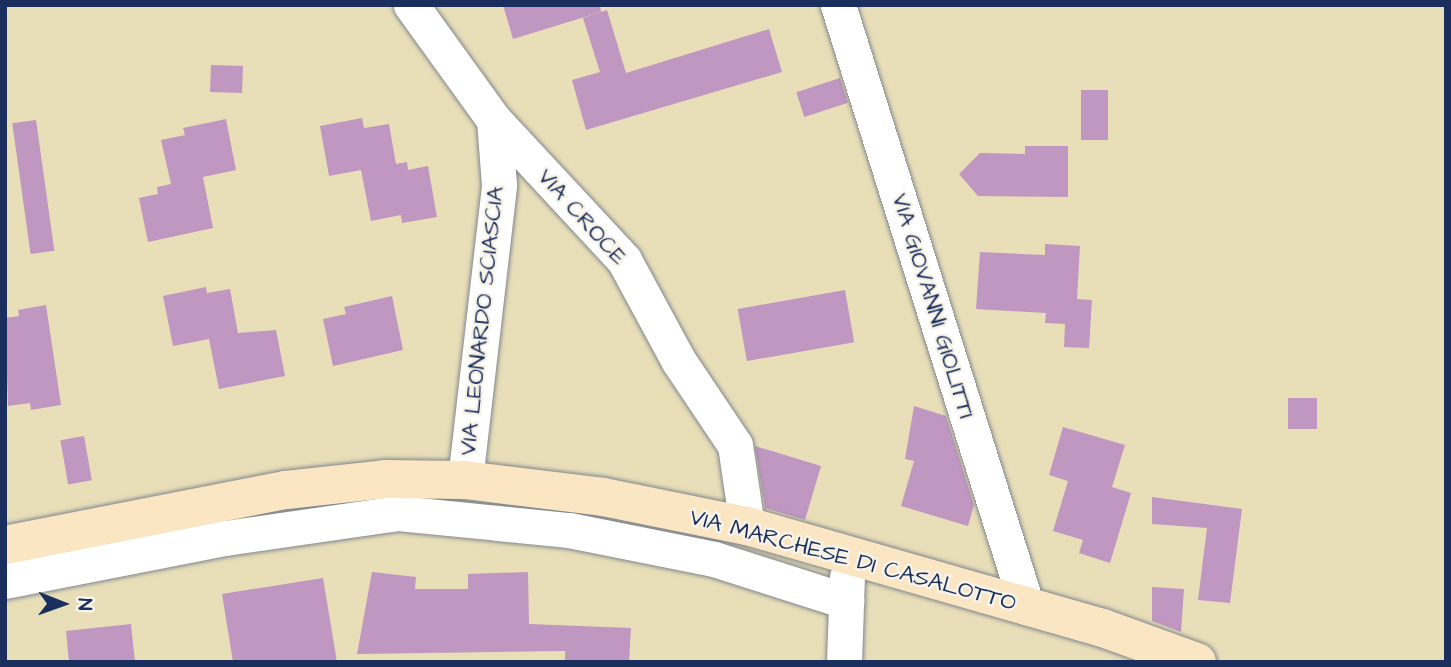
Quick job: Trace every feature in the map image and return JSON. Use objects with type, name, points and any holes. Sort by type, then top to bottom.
[{"type":"street","name":"VIA CROCE","points":[[411,5],[494,120],[624,260],[678,359],[735,445],[747,526]]},
{"type":"street","name":"VIA GIOVANNI GIOLITTI","points":[[838,5],[1027,607]]},
{"type":"street","name":"VIA LEONARDO SCIASCIA","points":[[465,480],[499,185],[494,120]]},
{"type":"street","name":"VIA MARCHESE DI CASALOTTO","points":[[5,545],[286,490],[385,480],[465,480],[603,497],[747,526],[1027,607],[1197,662]]},
{"type":"street","points":[[5,581],[225,538],[398,513],[569,530],[714,559],[846,601]]},
{"type":"street","points":[[844,662],[848,556]]},
{"type":"building","points":[[503,5],[600,5],[601,12],[513,39]]},
{"type":"building","points":[[607,10],[626,73],[769,29],[782,72],[586,130],[572,80],[600,72],[583,18]]},
{"type":"building","points":[[211,65],[243,66],[242,93],[210,92]]},
{"type":"building","points":[[840,78],[848,103],[804,117],[796,92]]},
{"type":"building","points":[[1081,90],[1108,90],[1108,140],[1081,140]]},
{"type":"building","points":[[362,118],[364,128],[389,124],[396,164],[407,162],[408,170],[428,166],[437,217],[402,223],[401,215],[371,221],[361,170],[329,176],[320,126]]},
{"type":"building","points":[[226,119],[236,170],[203,177],[213,228],[148,242],[139,198],[158,194],[157,187],[171,184],[161,140],[185,135],[183,128]]},
{"type":"building","points":[[36,120],[54,251],[31,254],[12,123]]},
{"type":"building","points":[[1025,146],[1068,146],[1068,197],[978,196],[959,174],[980,153],[1025,154]]},
{"type":"building","points":[[1045,244],[1080,246],[1077,299],[1092,300],[1089,348],[1064,347],[1065,324],[1045,323],[1046,313],[976,309],[980,252],[1045,255]]},
{"type":"building","points":[[206,287],[207,293],[230,289],[238,333],[276,330],[285,376],[219,389],[209,339],[173,346],[163,296]]},
{"type":"building","points":[[845,290],[854,342],[747,361],[738,309]]},
{"type":"building","points":[[392,296],[403,350],[333,366],[323,319],[346,314],[344,307]]},
{"type":"building","points":[[46,305],[61,405],[31,410],[30,403],[8,406],[5,318],[19,316],[18,310]]},
{"type":"building","points":[[1288,398],[1317,398],[1317,429],[1288,429]]},
{"type":"building","points":[[914,406],[946,416],[974,505],[968,526],[901,506],[914,461],[905,459]]},
{"type":"building","points":[[1063,427],[1125,445],[1112,487],[1131,493],[1110,563],[1079,553],[1083,540],[1053,531],[1068,481],[1049,475]]},
{"type":"building","points":[[84,436],[92,480],[68,484],[60,440]]},
{"type":"building","points":[[755,446],[821,466],[805,520],[765,508]]},
{"type":"building","points":[[1152,497],[1242,509],[1230,603],[1198,600],[1207,528],[1152,524]]},
{"type":"building","points":[[372,572],[416,577],[415,589],[468,589],[468,574],[528,572],[529,624],[631,628],[629,662],[565,662],[565,651],[357,654]]},
{"type":"building","points":[[323,578],[337,662],[233,662],[222,594]]},
{"type":"building","points":[[1152,587],[1184,589],[1181,632],[1152,621]]},
{"type":"building","points":[[131,624],[135,662],[69,662],[66,631]]}]
